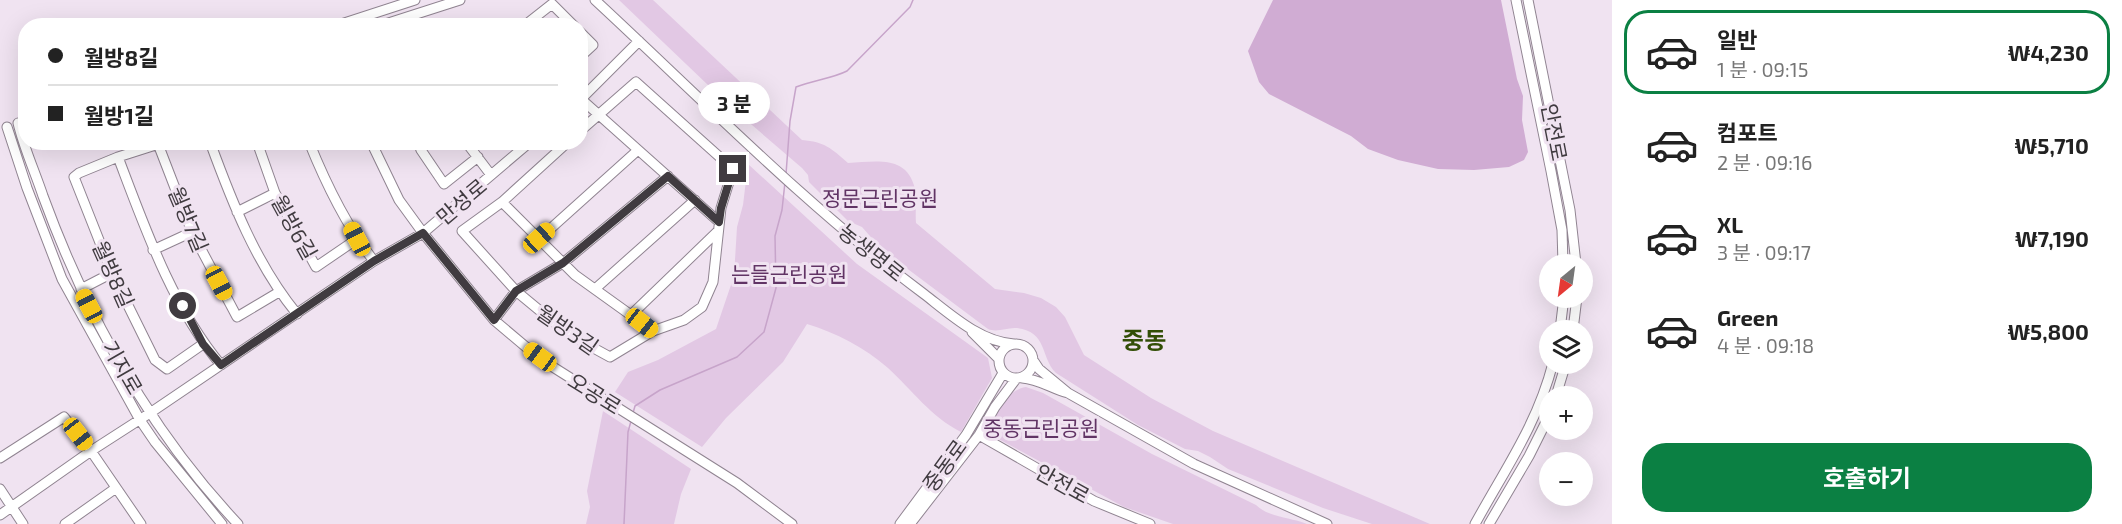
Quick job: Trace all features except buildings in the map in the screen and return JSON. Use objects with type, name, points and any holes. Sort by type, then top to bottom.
[{"type":"street","points":[[360,18],[415,0]]},
{"type":"street","points":[[404,18],[460,0]]},
{"type":"street","name":"농생명로","points":[[595,0],[808,198],[903,278],[969,328]]},
{"type":"street","name":"안전로","points":[[1516,0],[1562,230],[1563,254]]},
{"type":"street","name":"안전로","points":[[1528,0],[1570,210],[1575,254]]},
{"type":"street","points":[[534,18],[552,4],[565,18]]},
{"type":"street","points":[[588,92],[639,41]]},
{"type":"street","points":[[588,124],[636,82],[733,169],[721,208],[719,227],[631,315]]},
{"type":"street","points":[[588,105],[695,201],[719,227]]},
{"type":"street","name":"기지로","points":[[4,128],[18,135]]},
{"type":"street","points":[[0,142],[18,136]]},
{"type":"street","name":"기지로","points":[[21,150],[27,188],[62,279],[140,420],[155,442],[222,524]]},
{"type":"street","name":"기지로","points":[[24,150],[62,248],[115,354],[163,433],[238,524]]},
{"type":"street","name":"월방8길","points":[[140,150],[118,157],[74,177],[112,273],[155,360],[167,369],[203,344]]},
{"type":"street","name":"월방7길","points":[[164,150],[192,232],[237,318],[279,292]]},
{"type":"street","points":[[213,150],[237,212],[279,292],[297,314]]},
{"type":"street","name":"월방6길","points":[[260,150],[275,193],[316,267],[357,239]]},
{"type":"street","points":[[312,150],[321,173],[357,239],[374,261]]},
{"type":"street","name":"오공로","points":[[375,150],[399,200],[494,320],[554,367],[737,483],[792,524]]},
{"type":"street","points":[[421,150],[444,184],[477,157]]},
{"type":"street","points":[[472,150],[491,175]]},
{"type":"street","name":"만성로","points":[[0,515],[91,451],[374,261],[423,233],[521,150]]},
{"type":"street","name":"월방3길","points":[[559,150],[502,202],[462,231],[516,291],[568,334],[610,357],[652,331],[684,320],[702,307],[713,282],[719,227]]},
{"type":"street","points":[[539,238],[638,150]]},
{"type":"street","points":[[118,157],[153,250],[203,344],[221,365]]},
{"type":"street","name":"월방3길","points":[[494,320],[516,291],[563,263],[668,176]]},
{"type":"street","points":[[237,212],[275,193]]},
{"type":"street","points":[[595,290],[695,201]]},
{"type":"street","points":[[502,202],[575,275],[652,331]]},
{"type":"street","points":[[153,250],[192,232]]},
{"type":"street","points":[[81,290],[112,273]]},
{"type":"street","points":[[969,328],[1004,344],[1020,345],[1029,350],[1039,369],[1068,393],[1194,464],[1327,524]]},
{"type":"street","points":[[969,328],[999,359]]},
{"type":"street","points":[[1014,344],[1004,349],[999,359],[1003,373],[1039,381],[1056,391],[1068,393]]},
{"type":"street","points":[[1019,378],[1028,374],[1033,360]]},
{"type":"street","name":"중동로","points":[[900,524],[966,435],[1003,373]]},
{"type":"street","points":[[1475,524],[1522,445],[1550,374]]},
{"type":"street","name":"중동로","points":[[910,524],[979,435],[995,407],[1019,378]]},
{"type":"street","points":[[0,458],[64,417],[91,451],[138,523]]},
{"type":"street","name":"안전로","points":[[979,435],[1094,501],[1150,524]]},
{"type":"street","points":[[1489,524],[1539,436]]},
{"type":"street","points":[[65,524],[116,488]]},
{"type":"street","points":[[0,489],[23,524]]},
{"type":"green space","name":"정문근린공원","points":[[619,0],[653,0],[802,140],[816,142],[827,147],[848,163],[889,162],[905,170],[915,189],[916,223],[995,289],[1041,298],[1056,307],[1065,317],[1084,355],[1151,398],[1213,431],[1430,524],[1372,524],[1323,508],[1228,469],[1198,451],[1185,449],[1138,425],[1056,373],[1034,334],[1017,328],[988,329],[901,264],[877,244],[862,227],[848,221],[809,182],[808,175],[802,168],[731,107]]},
{"type":"green space","name":"는들근린공원","points":[[748,164],[857,264],[988,358],[992,378],[961,432],[940,419],[888,368],[869,354],[839,336],[807,324],[783,362],[726,418],[702,447],[615,392],[628,372],[658,360],[716,329],[734,276],[737,227],[743,205]]},
{"type":"green space","name":"중동근린공원","points":[[1026,387],[1043,393],[1152,454],[1267,512],[1307,524],[1173,524],[1124,507],[993,436],[991,430],[1003,403],[1013,392]]},
{"type":"green space","points":[[603,411],[691,469],[681,494],[674,524],[586,524],[590,507],[587,491]]},
{"type":"shaded area","points":[[1273,0],[1501,0],[1517,79],[1523,96],[1522,120],[1528,152],[1524,160],[1509,167],[1474,170],[1438,169],[1398,160],[1368,149],[1351,136],[1269,94],[1259,82],[1248,51]]},
{"type":"waterway","points":[[786,174],[790,121],[796,87],[847,71],[910,7],[913,0]]},
{"type":"waterway","points":[[633,413],[635,406],[660,390],[737,357],[764,332],[776,288],[775,236],[782,210],[785,182]]},
{"type":"waterway","points":[[624,524],[628,432],[631,421]]},
{"type":"district","name":"중동","points":[[1144,339]]},
{"type":"route","points":[[183,306],[203,344],[221,365],[374,261],[423,233],[494,320],[516,291],[563,263],[668,176],[719,222],[733,169]]}]
